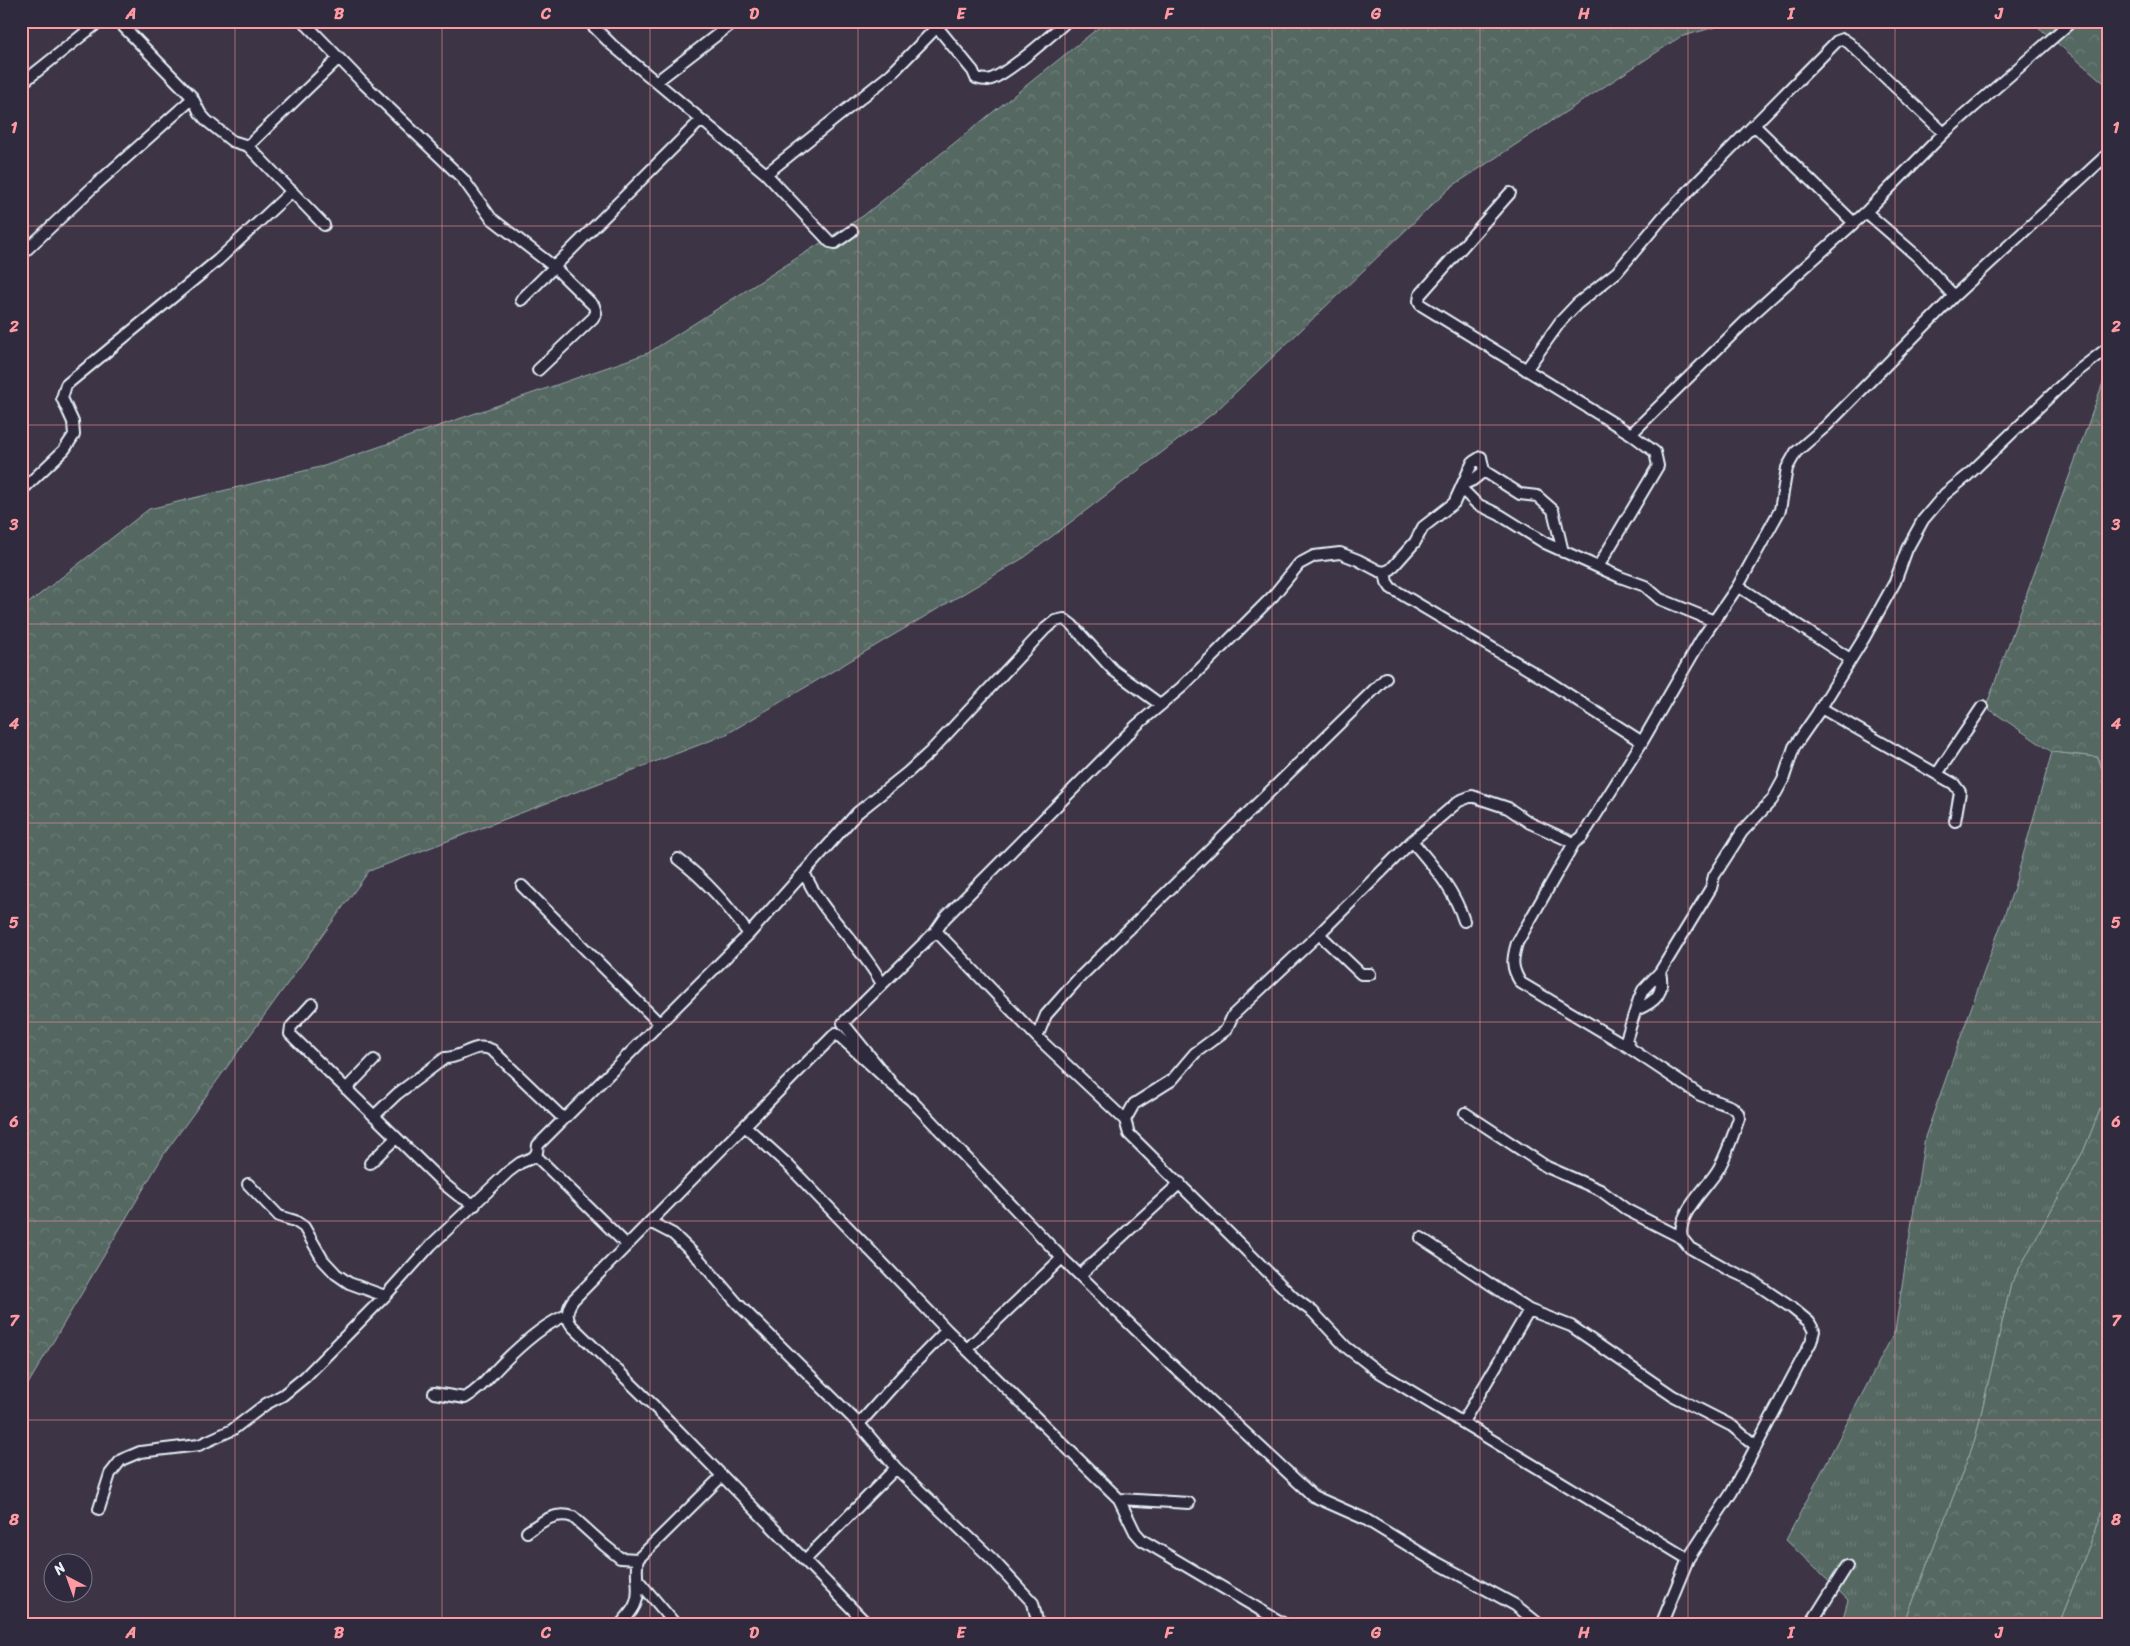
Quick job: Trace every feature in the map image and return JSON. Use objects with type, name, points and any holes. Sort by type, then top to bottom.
[{"type":"street","points":[[21,84],[100,21]]},
{"type":"street","points":[[118,21],[192,99],[200,113],[221,134],[232,141],[248,146],[324,225]]},
{"type":"street","points":[[303,21],[463,178],[491,218],[553,266],[594,306],[596,313],[593,318],[538,370]]},
{"type":"street","points":[[588,21],[656,82],[766,174],[830,242],[835,243],[852,231]]},
{"type":"street","points":[[656,82],[735,21]]},
{"type":"street","points":[[766,174],[891,74],[935,24],[973,71],[976,78],[987,80],[1004,71],[1067,21]]},
{"type":"street","points":[[1631,434],[1754,313],[1866,212],[1944,133],[2072,21]]},
{"type":"street","points":[[1526,370],[1560,322],[1577,304],[1617,272],[1664,218],[1837,41],[1843,39],[1944,133]]},
{"type":"street","points":[[248,146],[339,58]]},
{"type":"street","points":[[21,255],[93,187],[192,99]]},
{"type":"street","points":[[520,300],[701,120]]},
{"type":"street","points":[[1754,125],[1854,223]]},
{"type":"street","points":[[1682,1238],[1681,1226],[1686,1214],[1719,1168],[1734,1133],[1739,1118],[1738,1113],[1717,1100],[1700,1095],[1631,1049],[1521,983],[1514,972],[1513,957],[1517,943],[1574,843],[1582,838],[1642,742],[1701,640],[1738,586],[1780,510],[1787,468],[1796,452],[1845,406],[1954,296],[2109,153]]},
{"type":"street","points":[[22,489],[64,450],[74,435],[73,422],[62,398],[66,385],[218,260],[292,191]]},
{"type":"street","points":[[1510,193],[1420,294],[1419,301],[1421,305],[1631,434],[1655,452],[1658,466],[1598,567]]},
{"type":"street","points":[[1866,212],[1918,257],[1954,296]]},
{"type":"street","points":[[1631,1049],[1626,1040],[1638,999],[1643,990],[1660,972],[1711,888],[1714,876],[1738,840],[1772,800],[1783,780],[1794,747],[1821,708],[1895,582],[1907,548],[1923,520],[1945,494],[1966,477],[2070,377],[2109,347]]},
{"type":"street","points":[[894,1086],[843,1023],[936,931],[945,918],[1137,725],[1182,687],[1273,596],[1305,559],[1340,553],[1385,572],[1397,564],[1415,542],[1423,527],[1454,503],[1473,462],[1481,457],[1484,471],[1520,494],[1537,496],[1553,510],[1563,552]]},
{"type":"street","points":[[1463,487],[1484,471]]},
{"type":"street","points":[[1463,487],[1477,504],[1563,552],[1645,586],[1660,599],[1714,621]]},
{"type":"street","points":[[1454,503],[1477,504]]},
{"type":"street","points":[[1385,572],[1387,582],[1392,588],[1546,680],[1642,742]]},
{"type":"street","points":[[1738,586],[1850,659]]},
{"type":"street","points":[[536,1155],[538,1145],[749,934],[857,813],[893,785],[930,752],[1045,629],[1055,621],[1064,619],[1072,625],[1113,670],[1161,705]]},
{"type":"street","points":[[1037,1038],[1046,1015],[1078,979],[1386,678]]},
{"type":"street","points":[[1937,774],[1982,707]]},
{"type":"street","points":[[1821,708],[1954,784],[1960,792],[1955,821]]},
{"type":"street","points":[[1125,1120],[1134,1104],[1172,1080],[1196,1053],[1226,1030],[1233,1015],[1319,934],[1412,841],[1459,801],[1472,796],[1508,808],[1530,823],[1574,843]]},
{"type":"street","points":[[1412,841],[1438,872],[1458,902],[1464,921]]},
{"type":"street","points":[[678,859],[700,876],[727,905],[749,934]]},
{"type":"street","points":[[804,872],[819,901],[865,957],[882,984]]},
{"type":"street","points":[[522,886],[659,1023]]},
{"type":"street","points":[[936,931],[1037,1038],[1125,1120],[1129,1134],[1294,1298],[1313,1312],[1346,1347],[1376,1370],[1688,1559]]},
{"type":"street","points":[[1319,934],[1361,974],[1370,974]]},
{"type":"street","points":[[1636,1010],[1651,1003],[1659,996],[1662,982],[1660,972]]},
{"type":"street","points":[[312,1004],[291,1026],[290,1034],[458,1196],[475,1204]]},
{"type":"street","points":[[868,1625],[572,1326],[567,1315],[568,1308],[573,1300],[836,1033],[911,1100],[1062,1258],[1171,1364],[1313,1496],[1365,1519],[1432,1560],[1515,1605],[1540,1625]]},
{"type":"street","points":[[374,1116],[397,1094],[445,1058],[454,1058],[478,1046],[485,1046],[492,1050],[564,1119]]},
{"type":"street","points":[[346,1089],[374,1060]]},
{"type":"street","points":[[1465,1113],[1547,1167],[1600,1190],[1627,1210],[1682,1238],[1690,1248],[1726,1270],[1749,1279],[1792,1308],[1809,1322],[1814,1331],[1811,1342],[1732,1492],[1688,1559],[1661,1625]]},
{"type":"street","points":[[745,1126],[786,1164],[947,1330],[1119,1499],[1135,1532],[1142,1540],[1286,1625]]},
{"type":"street","points":[[370,1163],[396,1138]]},
{"type":"street","points":[[99,1510],[110,1474],[122,1460],[140,1452],[199,1445],[232,1430],[266,1404],[283,1395],[305,1377],[385,1296],[417,1259],[508,1172],[536,1155]]},
{"type":"street","points":[[536,1155],[627,1245]]},
{"type":"street","points":[[1080,1275],[1180,1183]]},
{"type":"street","points":[[248,1184],[279,1216],[295,1221],[304,1228],[323,1260],[336,1274],[349,1284],[385,1296]]},
{"type":"street","points":[[650,1222],[673,1234],[737,1303],[859,1424],[896,1468],[992,1559],[1033,1603],[1038,1625]]},
{"type":"street","points":[[1421,1238],[1529,1310],[1570,1326],[1674,1396],[1732,1426],[1756,1446]]},
{"type":"street","points":[[967,1350],[1062,1258]]},
{"type":"street","points":[[1463,1422],[1529,1310]]},
{"type":"street","points":[[434,1393],[466,1398],[544,1326],[567,1315]]},
{"type":"street","points":[[859,1424],[947,1330]]},
{"type":"street","points":[[805,1560],[896,1468]]},
{"type":"street","points":[[620,1625],[636,1603],[638,1592],[636,1567],[638,1559],[722,1476]]},
{"type":"street","points":[[1119,1499],[1189,1503]]},
{"type":"street","points":[[527,1532],[548,1517],[566,1514],[573,1517],[620,1558],[638,1559]]},
{"type":"street","points":[[1810,1625],[1846,1566]]},
{"type":"street","points":[[636,1578],[676,1625]]},
{"type":"green space","points":[[1107,21],[1736,21],[1680,37],[1451,187],[1216,411],[1025,557],[725,735],[369,871],[164,1154],[21,1396],[21,609],[149,509],[324,466],[648,353],[863,216]]},
{"type":"green space","points":[[2031,21],[2109,21],[2109,87]]},
{"type":"green space","points":[[2109,366],[2109,790],[2098,757],[2052,752],[1986,707]]},
{"type":"green space","points":[[2052,752],[2098,757],[2109,790],[2109,1087],[2084,1150],[2011,1284],[1975,1440],[1904,1625],[1841,1625],[1848,1600],[1786,1540],[1895,1331],[1925,1137],[2013,891]]},
{"type":"green space","points":[[2109,1087],[2109,1495],[2058,1625],[1904,1625],[1975,1440],[2011,1284],[2084,1150]]},
{"type":"green space","points":[[2109,1495],[2109,1625],[2058,1625]]}]
